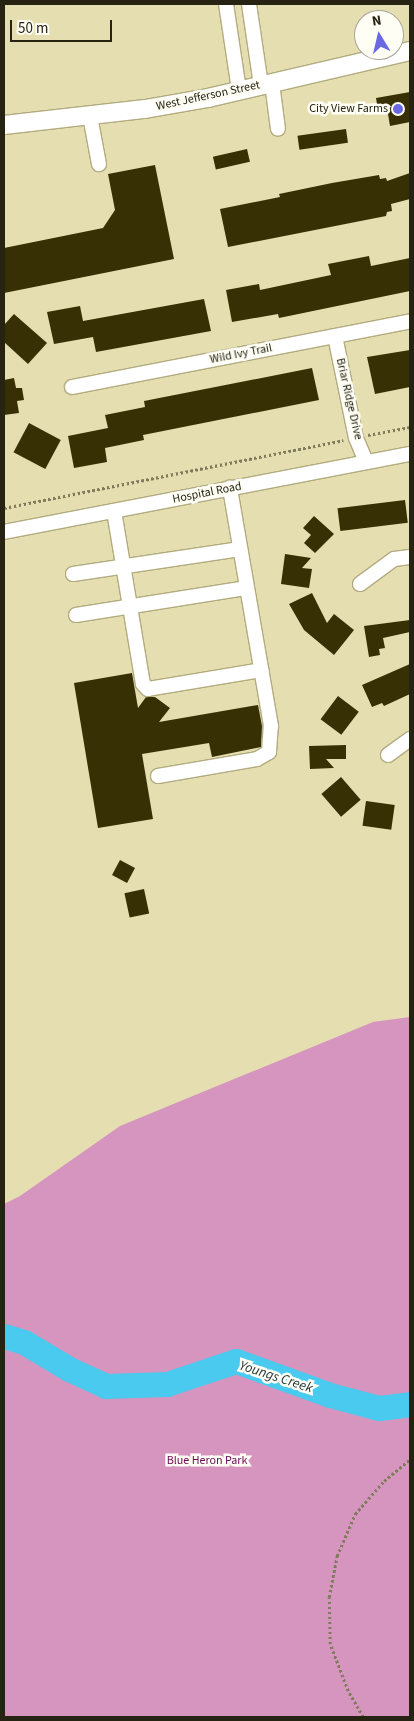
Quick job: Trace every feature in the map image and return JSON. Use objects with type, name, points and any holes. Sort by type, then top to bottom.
[{"type":"main road","name":"West Jefferson Street","points":[[4,125],[145,109],[239,90],[410,51]]},
{"type":"street","points":[[226,4],[239,90]]},
{"type":"street","points":[[249,4],[266,84],[278,129]]},
{"type":"street","points":[[90,116],[99,164]]},
{"type":"street","name":"Wild Ivy Trail","points":[[72,387],[410,321]]},
{"type":"street","name":"Briar Ridge Drive","points":[[335,336],[356,438],[366,462]]},
{"type":"street","name":"Hospital Road","points":[[4,532],[410,454]]},
{"type":"street","points":[[158,776],[258,758],[268,752],[270,726],[230,488]]},
{"type":"street","points":[[114,511],[143,684],[148,689],[261,670]]},
{"type":"street","points":[[73,574],[240,548]]},
{"type":"street","points":[[360,584],[394,560],[410,557]]},
{"type":"street","points":[[76,615],[247,588]]},
{"type":"street","points":[[388,755],[410,739]]},
{"type":"path","points":[[4,508],[410,427]]},
{"type":"path","points":[[364,1717],[348,1691],[330,1644],[329,1597],[337,1556],[355,1514],[384,1481],[410,1458]]},
{"type":"green space","name":"Blue Heron Park","points":[[410,1017],[410,1717],[4,1717],[4,1204],[20,1196],[120,1126],[373,1022]]},
{"type":"building","name":"City View Farms","points":[[410,92],[410,122],[390,126],[387,108],[378,110],[376,98]]},
{"type":"building","points":[[346,129],[348,143],[299,150],[297,136]]},
{"type":"building","points":[[247,149],[250,162],[216,170],[213,157]]},
{"type":"building","points":[[155,165],[174,259],[4,293],[4,248],[103,228],[115,210],[108,174]]},
{"type":"building","points":[[410,173],[410,199],[391,204],[392,211],[387,212],[386,216],[228,247],[220,209],[280,197],[279,194],[332,183],[379,175],[380,179],[386,178],[387,181]]},
{"type":"building","points":[[369,256],[371,266],[410,258],[410,291],[279,318],[278,314],[232,322],[226,290],[259,284],[260,290],[331,275],[328,264]]},
{"type":"building","points":[[204,299],[211,331],[96,352],[93,337],[54,344],[47,312],[80,306],[83,321]]},
{"type":"building","points":[[14,314],[47,343],[28,364],[4,342],[4,325]]},
{"type":"building","points":[[410,350],[410,387],[375,394],[367,357]]},
{"type":"building","points":[[312,368],[319,400],[143,435],[144,440],[105,448],[107,462],[74,468],[68,436],[108,428],[105,415],[145,407],[144,401]]},
{"type":"building","points":[[14,378],[16,388],[22,388],[24,400],[17,401],[19,413],[4,415],[4,380]]},
{"type":"building","points":[[29,423],[61,440],[45,469],[14,452]]},
{"type":"building","points":[[405,500],[408,523],[340,531],[338,508]]},
{"type":"building","points":[[314,516],[334,534],[315,553],[304,543],[311,535],[303,528]]},
{"type":"building","points":[[285,554],[311,558],[302,568],[312,569],[309,588],[281,584]]},
{"type":"building","points":[[312,593],[327,623],[334,614],[354,630],[334,655],[304,630],[289,604]]},
{"type":"building","points":[[410,620],[410,632],[383,638],[385,648],[379,649],[380,655],[369,657],[364,626]]},
{"type":"building","points":[[410,664],[410,694],[384,706],[382,703],[372,707],[362,685]]},
{"type":"building","points":[[132,673],[138,708],[146,697],[155,697],[170,708],[159,722],[258,705],[262,726],[261,747],[212,757],[209,743],[142,754],[153,819],[98,828],[74,683]]},
{"type":"building","points":[[338,696],[359,712],[341,735],[321,719]]},
{"type":"building","points":[[346,745],[346,759],[326,759],[334,768],[310,769],[309,746]]},
{"type":"building","points":[[341,777],[361,800],[341,817],[321,794]]},
{"type":"building","points":[[366,801],[395,805],[391,830],[363,826]]},
{"type":"building","points":[[120,860],[135,868],[127,883],[112,875]]},
{"type":"building","points":[[144,889],[149,913],[130,918],[124,893]]},
{"type":"waterway","name":"Youngs Creek","points":[[4,1336],[24,1342],[69,1369],[106,1386],[167,1384],[236,1361],[330,1395],[379,1408],[410,1404]]},
{"type":"place","name":"City View Farms","points":[[398,109]]}]
